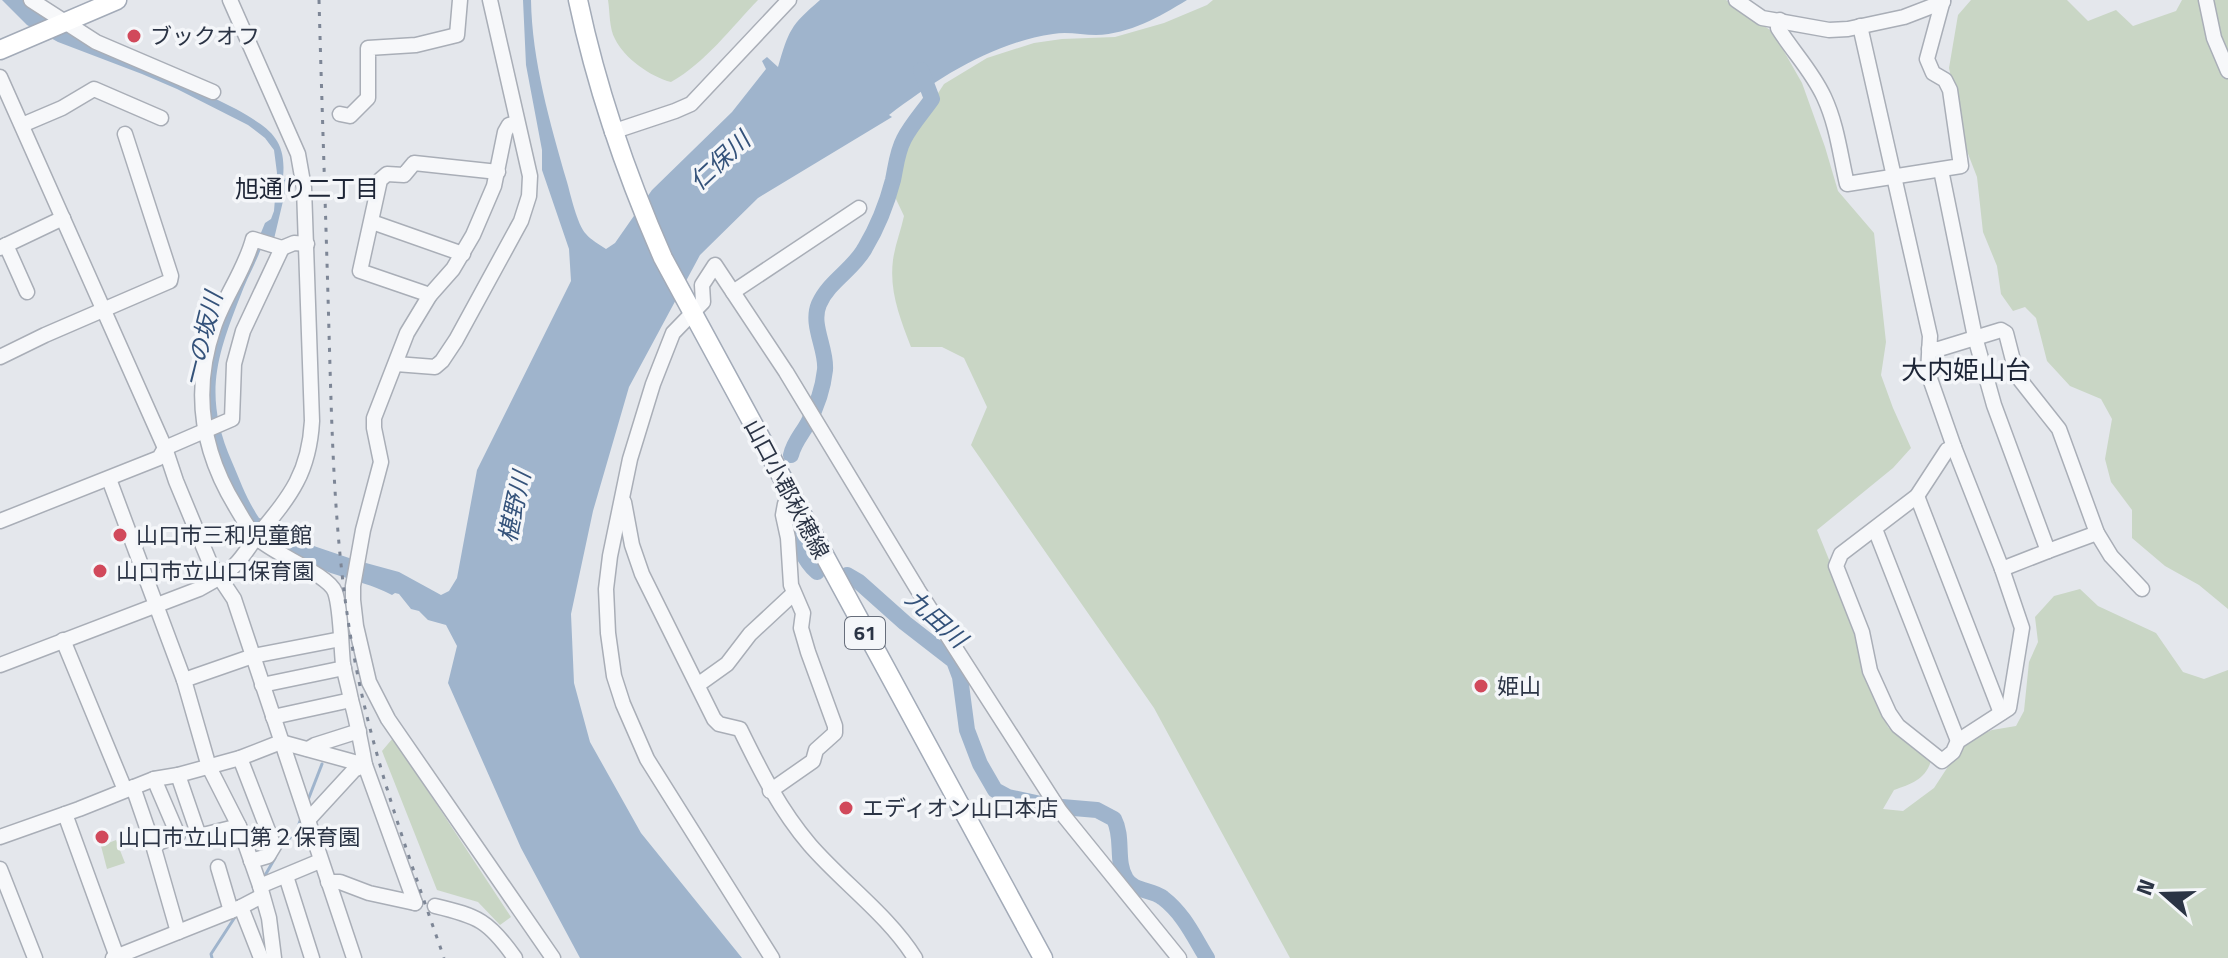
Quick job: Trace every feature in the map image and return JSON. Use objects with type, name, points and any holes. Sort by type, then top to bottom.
[{"type":"main road","points":[[0,50],[117,0]]},
{"type":"main road","name":"山口小郡秋穂線","points":[[578,0],[612,132],[663,258],[1043,958]]},
{"type":"street","points":[[31,0],[96,42],[213,92]]},
{"type":"street","points":[[0,665],[199,589],[221,577],[235,565],[279,510],[304,469],[311,442],[312,421],[304,188],[298,154],[230,0]]},
{"type":"street","points":[[340,114],[350,116],[368,98],[368,48],[416,45],[457,35],[460,0]]},
{"type":"street","points":[[396,364],[435,367],[442,361],[521,221],[529,196],[530,176],[490,0]]},
{"type":"street","points":[[612,132],[691,104],[789,0]]},
{"type":"street","points":[[1736,0],[1762,18],[1829,30],[1904,17],[1943,1]]},
{"type":"street","points":[[2206,0],[2214,38],[2228,71]]},
{"type":"street","points":[[1780,20],[1778,28],[1805,63],[1825,99],[1838,136],[1847,184],[1961,166],[1950,90],[1945,80],[1933,73],[1927,59],[1943,1]]},
{"type":"street","points":[[1860,26],[1930,336],[1928,373],[2022,628],[2009,708],[1958,741],[1953,752],[1942,761],[1898,726],[1889,713],[1870,671],[1862,632],[1836,566],[1841,554],[1917,496],[1947,450],[1954,447]]},
{"type":"street","points":[[0,77],[165,448],[210,563],[234,599],[354,958]]},
{"type":"street","points":[[22,125],[62,108],[94,89],[161,118]]},
{"type":"street","points":[[516,123],[509,125],[505,132],[498,172],[487,204],[463,254],[430,295],[407,333],[374,418],[381,462],[363,530],[353,588],[356,626],[369,682],[388,719],[553,958]]},
{"type":"street","points":[[0,357],[170,281],[171,276],[125,134]]},
{"type":"street","points":[[430,295],[360,271],[380,180],[387,174],[404,175],[414,163],[498,172]]},
{"type":"street","points":[[1941,170],[1975,337],[1994,405],[2048,551]]},
{"type":"street","points":[[733,292],[859,208]]},
{"type":"street","points":[[27,292],[3,246],[63,218]]},
{"type":"street","points":[[372,222],[463,254]]},
{"type":"street","points":[[307,244],[294,243],[282,248],[253,239],[213,329],[201,393],[205,431],[226,491],[257,536],[295,563],[326,579],[335,592],[344,668],[365,765],[415,903],[369,893],[340,882],[328,882]]},
{"type":"street","points":[[0,521],[159,458],[165,448],[232,419],[234,364],[243,331],[282,248]]},
{"type":"street","points":[[772,958],[647,759],[614,676],[608,633],[606,589],[610,556],[630,459],[673,333],[691,309],[703,302],[702,285],[715,265],[786,372],[918,590],[1057,806],[1179,958]]},
{"type":"street","points":[[1929,349],[1939,349],[2001,330],[2006,333],[2017,376],[2059,429],[2097,533],[2111,556],[2142,589]]},
{"type":"street","points":[[109,479],[184,680],[209,767],[239,826],[269,918],[274,958]]},
{"type":"street","points":[[623,494],[632,545],[642,574],[714,719],[719,724],[740,729],[770,791],[809,844],[900,937],[915,958]]},
{"type":"street","points":[[1917,496],[2001,713]]},
{"type":"street","points":[[770,791],[813,761],[816,750],[835,733],[804,640],[801,628],[803,613],[791,585],[783,515],[785,504],[792,498]]},
{"type":"street","points":[[1875,529],[1958,741]]},
{"type":"street","points":[[2002,569],[2097,533]]},
{"type":"street","points":[[335,592],[353,588]]},
{"type":"street","points":[[699,684],[727,664],[750,634],[793,594]]},
{"type":"street","points":[[184,680],[253,656],[341,639]]},
{"type":"street","points":[[63,640],[153,845],[178,932]]},
{"type":"street","points":[[262,685],[344,668]]},
{"type":"street","points":[[273,717],[351,700]]},
{"type":"street","points":[[308,749],[359,731]]},
{"type":"street","points":[[0,837],[154,779],[240,758],[281,742],[365,765]]},
{"type":"street","points":[[240,758],[274,846],[268,856],[251,861]]},
{"type":"street","points":[[308,820],[354,770],[365,765]]},
{"type":"street","points":[[178,775],[199,836],[239,826]]},
{"type":"street","points":[[153,845],[178,835],[154,779]]},
{"type":"street","points":[[65,814],[115,957],[236,909],[286,876],[320,861]]},
{"type":"street","points":[[218,867],[261,958]]},
{"type":"street","points":[[0,869],[35,958]]},
{"type":"street","points":[[286,876],[312,958]]},
{"type":"street","points":[[435,906],[484,923],[495,931],[515,958]]},
{"type":"green space","points":[[608,0],[758,0],[706,55],[671,82],[639,66],[619,46],[612,30]]},
{"type":"green space","points":[[1213,0],[1726,0],[1773,32],[1802,83],[1838,191],[1874,233],[1886,342],[1881,375],[1911,448],[1893,468],[1817,530],[1845,599],[1888,727],[1931,761],[1921,777],[1894,790],[1883,809],[1903,811],[1934,788],[1964,742],[1992,730],[2016,726],[2024,711],[2029,662],[2038,642],[2035,617],[2054,596],[2080,589],[2098,606],[2156,633],[2183,672],[2204,679],[2228,670],[2228,958],[1290,958],[1154,708],[971,445],[987,407],[964,358],[942,347],[911,347],[899,315],[892,271],[904,216],[895,197],[905,144],[944,84],[987,58],[1034,43],[1115,37],[1164,23]]},
{"type":"green space","points":[[1971,0],[2067,0],[2088,21],[2116,10],[2133,26],[2176,11],[2182,0],[2228,0],[2228,609],[2199,585],[2165,566],[2132,538],[2132,510],[2111,482],[2105,459],[2112,419],[2101,399],[2070,386],[2047,361],[2036,318],[2025,307],[2013,311],[2001,294],[1997,266],[1983,232],[1977,177],[1965,146],[1949,68],[1958,15]]},
{"type":"green space","points":[[393,738],[511,917],[500,925],[478,902],[437,890],[382,751]]},
{"type":"green space","points":[[116,840],[125,863],[107,869],[101,846]]},
{"type":"water","points":[[2,0],[23,0],[37,10],[236,109],[273,135],[282,152],[283,177],[288,180],[274,239],[264,240],[224,340],[216,379],[218,418],[223,439],[259,518],[281,524],[305,543],[399,572],[441,595],[449,591],[457,578],[477,470],[571,281],[569,249],[542,170],[542,150],[526,65],[523,0],[531,0],[543,92],[575,210],[586,234],[606,249],[615,243],[652,190],[732,112],[766,69],[762,61],[767,57],[778,67],[792,29],[820,0],[1187,0],[1121,32],[1053,34],[987,54],[946,75],[889,115],[892,117],[758,198],[700,255],[629,387],[593,511],[571,614],[574,683],[590,742],[641,833],[742,958],[580,958],[521,848],[448,683],[457,646],[446,625],[428,620],[419,611],[411,609],[399,594],[392,595],[327,572],[270,540],[245,510],[218,454],[210,419],[209,386],[214,354],[236,290],[265,223],[274,211],[277,173],[274,150],[265,138],[248,125],[177,89],[58,42],[27,25]]},
{"type":"waterway","name":"九田川","points":[[791,455],[814,411],[824,377],[825,362],[816,320],[819,304],[829,288],[855,262],[878,224],[902,144],[932,99],[921,70]]},
{"type":"waterway","name":"九田川","points":[[792,524],[804,556],[817,572]]},
{"type":"waterway","name":"九田川","points":[[847,575],[954,661],[960,677],[967,730],[980,764],[995,790],[1008,797],[1050,806],[1097,810],[1114,819],[1126,879],[1170,904],[1188,926],[1207,958]]},
{"type":"waterway","points":[[308,800],[322,764]]},
{"type":"waterway","points":[[278,851],[297,830],[301,818]]},
{"type":"waterway","points":[[263,879],[275,858]]},
{"type":"waterway","points":[[212,958],[211,954],[237,914]]},
{"type":"railway","points":[[319,0],[333,448],[345,601],[359,680],[379,761],[444,958]]},
{"type":"place","name":"ブックオフ","points":[[134,36]]},
{"type":"place","name":"山口市三和児童館","points":[[120,535]]},
{"type":"place","name":"山口市立山口保育園","points":[[100,571]]},
{"type":"place","name":"姫山","points":[[1481,686]]},
{"type":"place","name":"エディオン山口本店","points":[[846,808]]},
{"type":"place","name":"山口市立山口第２保育園","points":[[102,837]]},
{"type":"district","name":"旭通り二丁目","points":[[307,189]]},
{"type":"district","name":"大内姫山台","points":[[1966,370]]},
{"type":"water label","name":"仁保川","points":[[720,161]]},
{"type":"water label","name":"一の坂川","points":[[203,339]]},
{"type":"water label","name":"椹野川","points":[[515,507]]}]
